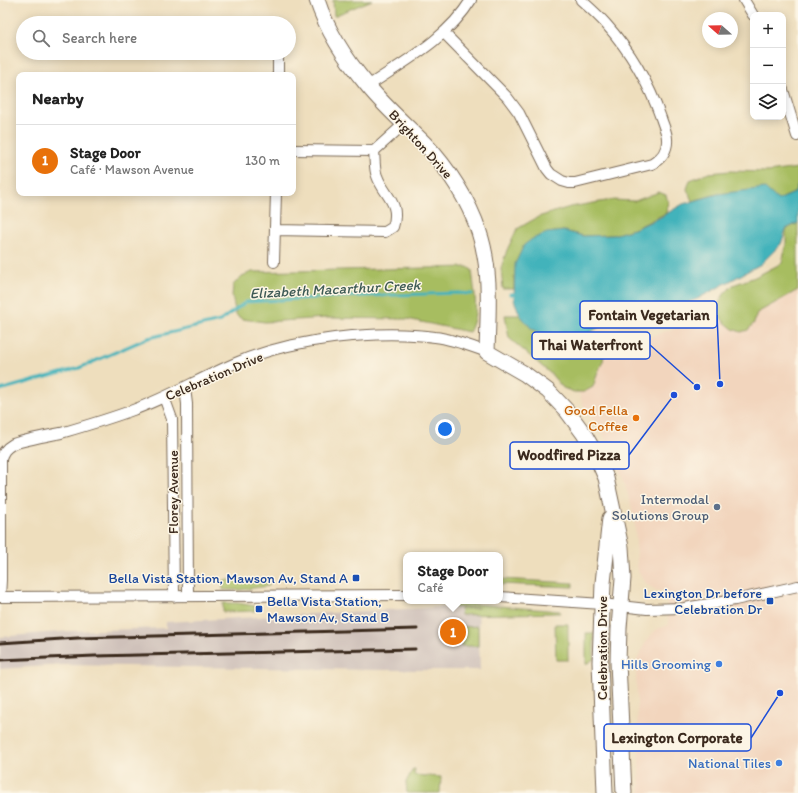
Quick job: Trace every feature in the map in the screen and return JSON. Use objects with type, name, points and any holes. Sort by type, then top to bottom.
[{"type":"street","name":"Brighton Drive","points":[[317,0],[337,42],[368,86],[427,146],[460,188],[479,232],[486,260],[488,293],[487,352]]},
{"type":"street","points":[[368,86],[444,34],[456,21],[471,0]]},
{"type":"street","points":[[444,34],[507,96],[519,113],[547,169],[556,178],[569,183],[576,183],[652,164],[665,152],[667,139],[649,89],[627,51],[618,39],[606,24],[582,0]]},
{"type":"street","points":[[744,0],[751,12]]},
{"type":"street","points":[[278,60],[278,72]]},
{"type":"street","points":[[786,100],[797,136]]},
{"type":"street","points":[[296,150],[374,151],[404,124]]},
{"type":"street","points":[[275,230],[385,232],[394,227],[396,218],[394,206],[376,175],[374,151]]},
{"type":"street","points":[[274,262],[276,196]]},
{"type":"street","name":"Celebration Drive","points":[[0,597],[1,460],[6,449],[13,444],[23,440],[106,420],[135,410],[239,361],[274,350],[308,342],[360,336],[409,335],[435,337],[459,342],[487,352],[525,374],[548,392],[567,411],[584,434],[596,455],[606,478],[621,546],[623,578],[618,662],[624,791]]},
{"type":"street","name":"Florey Avenue","points":[[184,388],[187,404],[188,596]]},
{"type":"street","name":"Florey Avenue","points":[[164,397],[172,419],[174,597]]},
{"type":"street","name":"Celebration Drive","points":[[605,793],[600,662],[602,604],[611,503]]},
{"type":"street","points":[[503,597],[653,609],[684,608],[735,600],[798,586]]},
{"type":"street","points":[[0,597],[403,595]]},
{"type":"shaded area","points":[[798,279],[798,793],[640,793],[636,671],[637,661],[648,638],[657,629],[669,625],[666,592],[656,590],[648,585],[638,571],[635,526],[625,484],[604,436],[585,409],[569,368],[601,354],[738,306]]},
{"type":"shaded area","points":[[478,605],[480,670],[376,670],[64,665],[0,669],[0,637],[69,631],[166,628],[166,622]]},
{"type":"green space","points":[[333,0],[372,0],[334,16]]},
{"type":"green space","points":[[798,168],[798,184],[794,193],[778,200],[718,194],[692,201],[687,189],[690,180],[709,173],[730,171],[768,172]]},
{"type":"green space","points":[[659,192],[666,195],[668,202],[666,213],[634,229],[613,235],[583,236],[564,231],[548,233],[514,276],[514,289],[503,289],[501,268],[507,250],[517,229],[538,217],[570,207],[612,200],[635,201]]},
{"type":"green space","points":[[798,223],[798,290],[757,313],[754,323],[748,330],[741,332],[733,329],[723,321],[716,309],[724,294],[733,285],[755,277],[782,263],[786,244],[786,229]]},
{"type":"green space","points":[[468,267],[472,270],[475,302],[474,317],[469,332],[407,319],[326,318],[265,322],[242,319],[236,315],[232,296],[233,285],[242,276],[252,272]]},
{"type":"green space","points":[[505,315],[520,315],[531,328],[549,338],[552,343],[564,352],[581,357],[593,352],[604,355],[593,387],[584,392],[574,392],[563,388],[551,374],[509,338]]},
{"type":"green space","points":[[503,579],[573,583],[573,587],[503,584]]},
{"type":"green space","points":[[223,580],[269,580],[269,586],[240,590],[223,590]]},
{"type":"green space","points":[[223,603],[237,603],[255,606],[255,611],[223,612]]},
{"type":"green space","points":[[449,604],[474,604],[560,611],[560,613],[461,615],[460,609],[478,607],[449,608]]},
{"type":"green space","points":[[555,624],[568,624],[568,660],[556,660]]},
{"type":"green space","points":[[478,626],[478,646],[461,646],[461,627]]},
{"type":"green space","points":[[586,633],[594,633],[594,659],[586,664]]},
{"type":"green space","points":[[413,769],[415,769],[414,775],[441,777],[440,793],[407,793],[406,782]]},
{"type":"water","points":[[798,184],[798,223],[786,229],[781,244],[761,264],[697,299],[676,307],[601,326],[574,342],[564,342],[549,338],[531,328],[520,315],[514,300],[515,264],[524,245],[532,239],[547,233],[564,231],[583,236],[613,235],[634,229],[659,218],[683,204],[718,194],[765,188],[778,200],[794,193]]},
{"type":"waterway","name":"Elizabeth Macarthur Creek","points":[[0,390],[79,368],[148,338],[220,321],[246,302],[333,297],[458,293],[472,294]]},
{"type":"waterway","name":"Elizabeth Macarthur Creek","points":[[510,294],[517,294]]},
{"type":"railway","points":[[0,643],[78,638],[417,629]]},
{"type":"railway","points":[[0,660],[95,656],[415,649]]},
{"type":"place","name":"Fontain Vegetarian","points":[[720,384]]},
{"type":"place","name":"Thai Waterfront","points":[[697,387]]},
{"type":"place","name":"Woodfired Pizza","points":[[674,395]]},
{"type":"place","name":"Good Fella Coffee","points":[[636,418]]},
{"type":"place","name":"Intermodal Solutions Group","points":[[717,507]]},
{"type":"place","name":"Bella Vista Station, Mawson Av, Stand A","points":[[356,578]]},
{"type":"place","name":"Lexington Dr before Celebration Dr","points":[[770,601]]},
{"type":"place","name":"Bella Vista Station, Mawson Av, Stand B","points":[[259,609]]},
{"type":"place","name":"Stage Door","points":[[453,632]]},
{"type":"place","name":"Hills Grooming","points":[[719,664]]},
{"type":"place","name":"Lexington Corporate","points":[[780,693]]},
{"type":"place","name":"National Tiles","points":[[779,763]]}]
